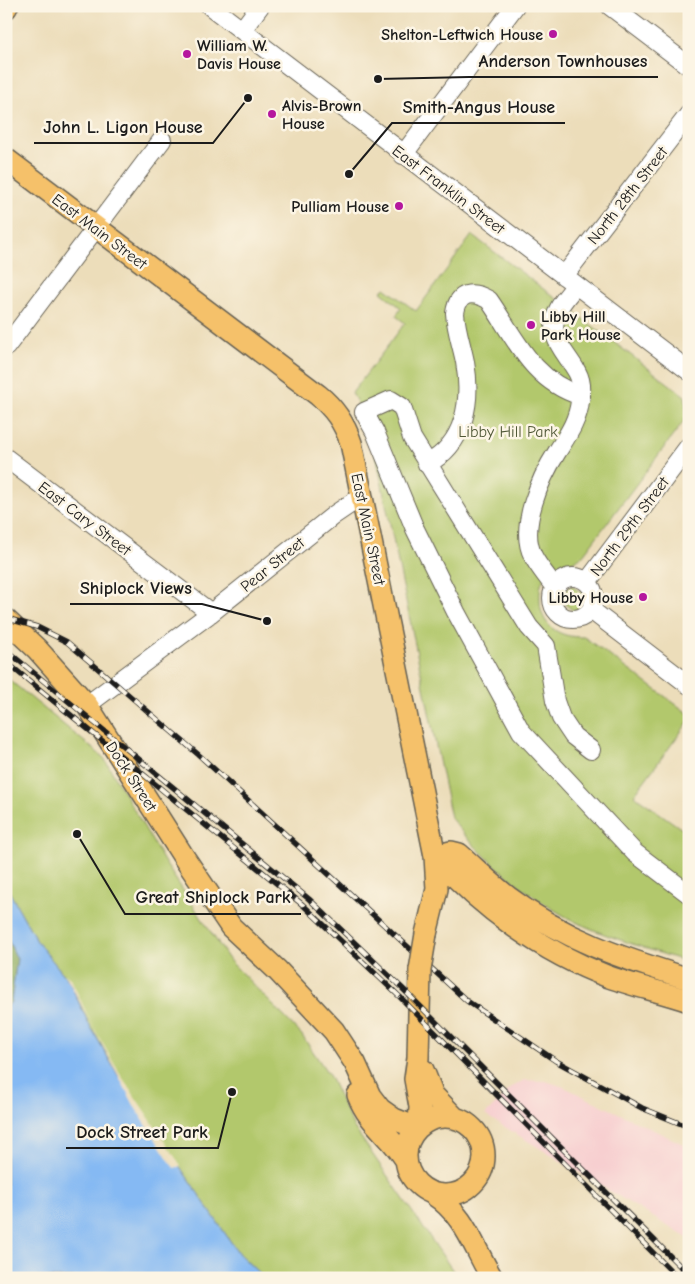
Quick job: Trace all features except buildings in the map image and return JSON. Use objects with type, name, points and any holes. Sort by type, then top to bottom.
[{"type":"main road","name":"East Main Street","points":[[6,159],[328,403],[339,417],[348,434],[435,856],[437,889],[426,934],[420,970],[418,1058],[415,1079],[420,1107],[418,1127]]},
{"type":"main road","name":"Dock Street","points":[[6,620],[38,649],[87,705],[210,897],[270,975],[334,1048],[352,1081],[366,1114],[396,1145],[406,1160]]},
{"type":"main road","points":[[689,979],[616,956],[584,942],[511,899],[459,854],[451,852],[435,856],[461,884],[481,901],[524,933],[564,957],[608,976],[689,1001]]},
{"type":"main road","name":"Dock Street","points":[[246,942],[277,970],[334,1031],[355,1063],[370,1096],[380,1109],[394,1119],[418,1127]]},
{"type":"main road","name":"East Main Street","points":[[418,1058],[433,1095],[442,1108],[455,1118]]},
{"type":"main road","points":[[433,1194],[450,1195],[459,1193],[474,1183],[481,1173],[484,1162],[482,1142],[473,1128],[455,1118],[432,1119],[418,1127],[407,1145],[406,1160],[408,1169],[417,1185],[449,1205],[460,1217],[492,1278]]},
{"type":"main road","points":[[474,1183],[471,1204],[474,1219],[506,1278]]},
{"type":"street","name":"East Franklin Street","points":[[210,6],[403,155],[689,371]]},
{"type":"street","points":[[242,30],[260,6]]},
{"type":"street","points":[[403,155],[515,6]]},
{"type":"street","points":[[610,6],[689,66]]},
{"type":"street","name":"North 28th Street","points":[[581,396],[582,386],[577,372],[561,352],[555,330],[555,319],[559,308],[570,281],[689,114]]},
{"type":"street","points":[[6,347],[162,140]]},
{"type":"street","points":[[427,464],[441,457],[457,436],[465,411],[466,379],[455,313],[456,304],[461,296],[470,293],[481,295],[489,300],[530,362],[557,386],[581,396],[578,417],[541,481],[529,526],[529,541],[533,556],[555,588]]},
{"type":"street","points":[[591,750],[573,736],[561,718],[555,701],[546,646],[529,627],[427,464],[408,431],[404,411],[398,402],[391,400],[384,402],[364,412],[375,432],[416,529],[456,612],[521,731],[635,853],[689,894]]},
{"type":"street","name":"North 29th Street","points":[[587,582],[689,446]]},
{"type":"street","name":"East Cary Street","points":[[6,458],[211,613]]},
{"type":"street","name":"Pear Street","points":[[87,705],[211,613],[334,515],[362,496]]},
{"type":"street","points":[[573,577],[587,582],[591,586],[595,598],[591,610],[580,619],[572,620],[559,614],[552,602],[555,588],[566,579],[573,577]]},
{"type":"street","points":[[591,610],[689,685]]},
{"type":"shaded area","points":[[524,1080],[546,1081],[564,1087],[689,1147],[689,1239],[485,1115],[512,1087]]},
{"type":"green space","name":"Libby Hill Park","points":[[472,235],[685,396],[687,417],[583,555],[548,573],[541,585],[540,597],[543,615],[552,628],[566,635],[584,637],[689,714],[689,721],[634,795],[689,834],[689,963],[607,935],[563,915],[527,892],[492,863],[476,848],[451,818],[370,427],[352,393],[405,323],[396,316],[401,308],[381,292],[385,288],[416,311]]},
{"type":"green space","points":[[571,585],[587,597],[575,612],[560,600]]},
{"type":"green space","points":[[6,677],[104,758],[165,863],[230,961],[301,1034],[329,1075],[353,1126],[458,1278],[264,1278],[239,1254],[118,1075],[88,1022],[69,981],[38,943],[6,886]]},
{"type":"green space","points":[[6,935],[17,959],[11,1002],[6,1008]]},
{"type":"water","points":[[6,886],[38,943],[69,981],[88,1022],[118,1075],[239,1254],[264,1278],[6,1278],[6,1008],[11,1002],[17,959],[6,935]]},
{"type":"pier","points":[[65,974],[71,979],[90,1021],[120,1074],[181,1166],[174,1168],[136,1109]]},
{"type":"railway","points":[[6,618],[37,627],[67,642],[200,756],[467,1001],[556,1061],[642,1108],[689,1127]]},
{"type":"railway","points":[[6,650],[309,899],[403,989],[689,1275]]},
{"type":"railway","points":[[6,662],[303,905],[400,997],[678,1278]]},
{"type":"place","name":"Shelton-Leftwich House","points":[[553,34]]},
{"type":"place","name":"William W. Davis House","points":[[187,54]]},
{"type":"place","name":"Anderson Townhouses","points":[[378,79]]},
{"type":"place","name":"John L. Ligon House","points":[[248,98]]},
{"type":"place","name":"Alvis-Brown House","points":[[272,114]]},
{"type":"place","name":"Smith-Angus House","points":[[349,174]]},
{"type":"place","name":"Pulliam House","points":[[399,206]]},
{"type":"place","name":"Libby Hill Park House","points":[[531,325]]},
{"type":"place","name":"Libby House","points":[[643,597]]},
{"type":"place","name":"Shiplock Views","points":[[267,621]]},
{"type":"place","name":"Great Shiplock Park","points":[[77,834]]},
{"type":"place","name":"Dock Street Park","points":[[232,1092]]}]
